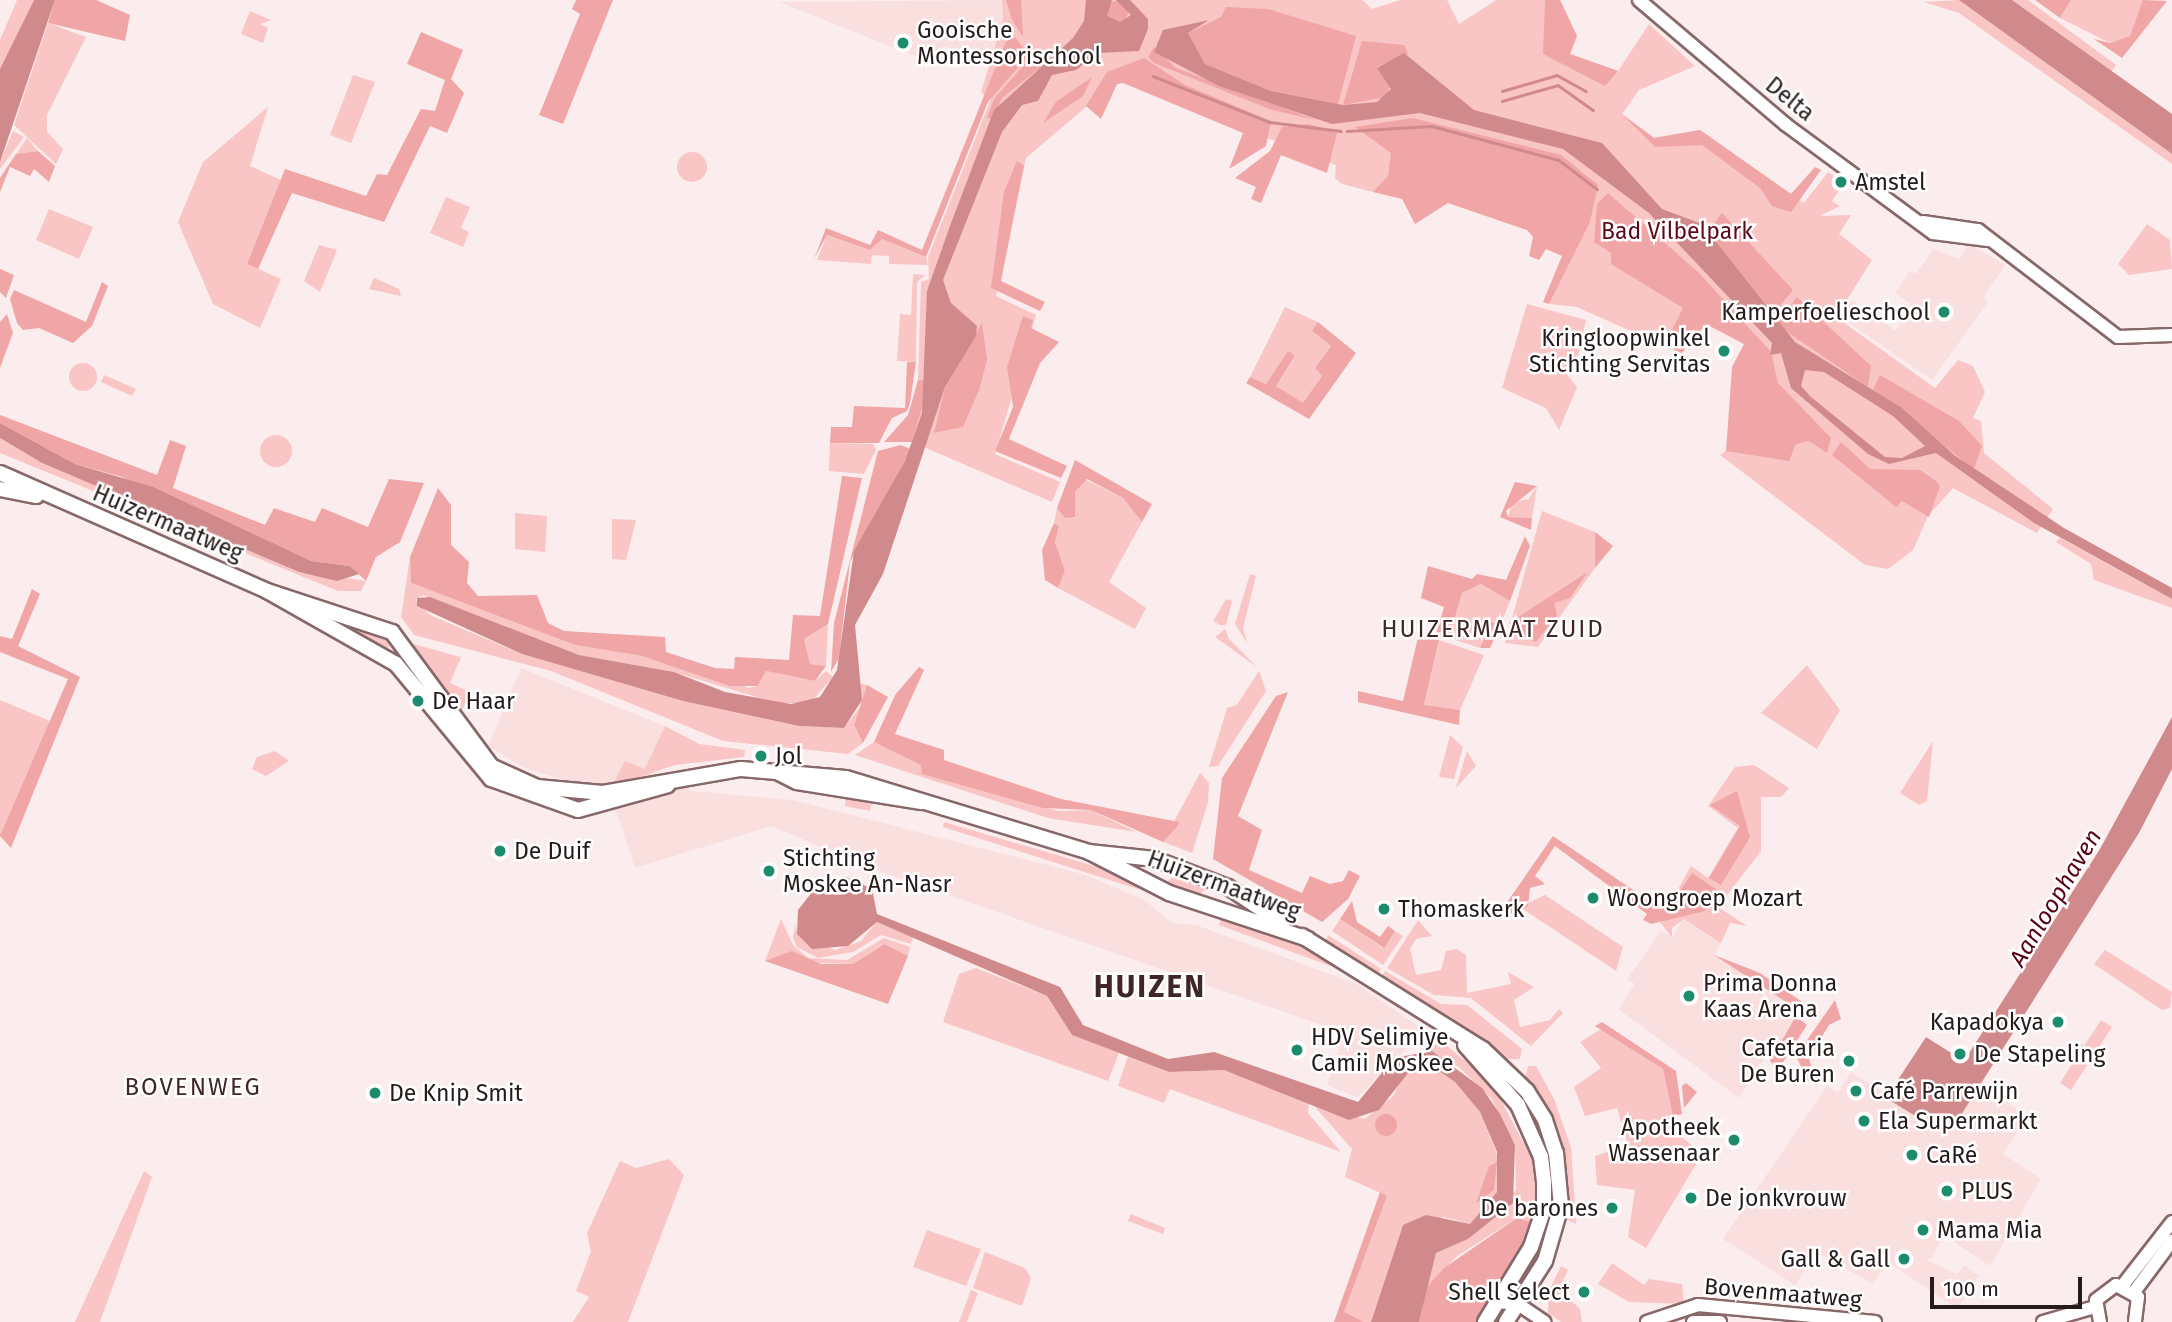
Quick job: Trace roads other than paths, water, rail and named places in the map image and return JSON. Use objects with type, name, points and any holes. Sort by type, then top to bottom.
[{"type":"main road","name":"Huizermaatweg","points":[[0,473],[51,498],[267,591],[351,615],[398,637],[477,751],[512,778],[578,795],[681,777],[779,772],[797,782],[923,802],[1089,852],[1155,887],[1308,939]]},
{"type":"main road","name":"Huizermaatweg","points":[[0,489],[51,498]]},
{"type":"main road","name":"Huizermaatweg","points":[[267,591],[387,659],[420,688],[482,773],[542,801],[595,808],[681,777]]},
{"type":"main road","points":[[341,635],[351,615]]},
{"type":"main road","points":[[387,659],[398,637]]},
{"type":"main road","name":"Huizermaatweg","points":[[1089,852],[1125,852],[1166,863],[1217,883],[1448,1026],[1510,1074],[1551,1134],[1561,1206],[1545,1261],[1508,1321]]},
{"type":"main road","points":[[1155,887],[1166,863]]},
{"type":"main road","points":[[1206,906],[1217,883]]},
{"type":"main road","name":"Huizermaatweg","points":[[1448,1026],[1512,1095],[1541,1157],[1544,1208],[1531,1247],[1485,1322]]},
{"type":"main road","name":"Huizermaatweg","points":[[1487,1066],[1510,1074]]},
{"type":"main road","name":"Huizermaatweg","points":[[1510,1074],[1512,1095]]},
{"type":"street","name":"Delta","points":[[1639,0],[1785,124],[1938,235],[1989,240],[2118,337],[2172,335]]},
{"type":"street","points":[[2128,1289],[2172,1222]]},
{"type":"street","points":[[2042,1322],[2095,1318],[2102,1290],[2128,1289],[2172,1241]]},
{"type":"street","points":[[2128,1289],[2140,1319]]},
{"type":"street","points":[[1498,1301],[1518,1304],[1545,1322]]},
{"type":"street","points":[[1498,1301],[1508,1321]]},
{"type":"street","name":"Bovenmaatweg","points":[[1647,1322],[1698,1306],[1875,1322]]},
{"type":"street","name":"Bovenmaatweg","points":[[1693,1322],[1720,1322]]},
{"type":"waterway","points":[[1502,91],[1557,75],[1586,91]]},
{"type":"waterway","points":[[1153,76],[1270,122],[1340,131]]},
{"type":"waterway","points":[[1502,101],[1558,85],[1593,110]]},
{"type":"waterway","points":[[1347,131],[1432,126],[1559,160],[1597,189]]},
{"type":"place","name":"Gooische Montessorischool","points":[[903,43]]},
{"type":"place","name":"Amstel","points":[[1841,182]]},
{"type":"place","name":"Kamperfoelieschool","points":[[1944,312]]},
{"type":"place","name":"Kringloopwinkel Stichting Servitas","points":[[1724,351]]},
{"type":"place","name":"De Haar","points":[[418,701]]},
{"type":"place","name":"Jol","points":[[761,756]]},
{"type":"place","name":"De Duif","points":[[500,851]]},
{"type":"place","name":"Stichting Moskee An-Nasr","points":[[769,871]]},
{"type":"place","name":"Woongroep Mozart","points":[[1593,898]]},
{"type":"place","name":"Thomaskerk","points":[[1384,909]]},
{"type":"place","name":"Prima Donna Kaas Arena","points":[[1689,996]]},
{"type":"place","name":"Kapadokya","points":[[2058,1022]]},
{"type":"place","name":"HDV Selimiye Camii Moskee","points":[[1297,1050]]},
{"type":"place","name":"De Stapeling","points":[[1960,1054]]},
{"type":"place","name":"Cafetaria De Buren","points":[[1849,1061]]},
{"type":"place","name":"Café Parrewijn","points":[[1856,1091]]},
{"type":"place","name":"De Knip Smit","points":[[375,1093]]},
{"type":"place","name":"Ela Supermarkt","points":[[1864,1121]]},
{"type":"place","name":"Apotheek Wassenaar","points":[[1734,1140]]},
{"type":"place","name":"CaRé","points":[[1912,1155]]},
{"type":"place","name":"PLUS","points":[[1947,1191]]},
{"type":"place","name":"De jonkvrouw","points":[[1691,1198]]},
{"type":"place","name":"De barones","points":[[1612,1208]]},
{"type":"place","name":"Mama Mia","points":[[1923,1230]]},
{"type":"place","name":"Gall & Gall","points":[[1904,1259]]},
{"type":"place","name":"Shell Select","points":[[1584,1292]]},
{"type":"district","name":"HUIZERMAAT ZUID","points":[[1493,630]]},
{"type":"district","name":"HUIZEN","points":[[1150,987]]},
{"type":"district","name":"BOVENWEG","points":[[193,1088]]},
{"type":"park label","name":"Bad Vilbelpark","points":[[1677,231]]},
{"type":"water label","name":"Aanloophaven","points":[[2056,898]]}]
